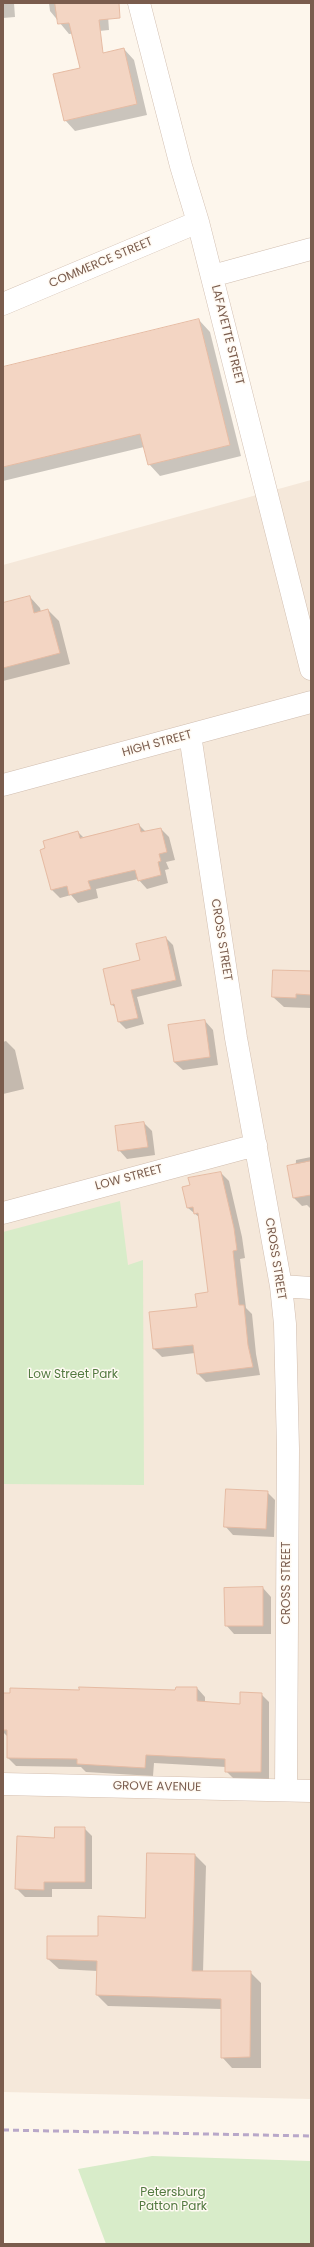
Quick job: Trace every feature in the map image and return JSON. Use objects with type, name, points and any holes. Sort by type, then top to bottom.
[{"type":"street","name":"LAFAYETTE STREET","points":[[139,3],[181,166],[212,276],[311,669]]},
{"type":"street","name":"COMMERCE STREET","points":[[3,304],[198,222]]},
{"type":"street","points":[[212,276],[311,249]]},
{"type":"street","name":"HIGH STREET","points":[[3,785],[311,702]]},
{"type":"street","name":"CROSS STREET","points":[[190,735],[236,1038],[281,1286],[285,1324],[288,1449],[286,1790]]},
{"type":"street","name":"LOW STREET","points":[[3,1213],[256,1145]]},
{"type":"street","points":[[281,1286],[311,1288]]},
{"type":"street","name":"GROVE AVENUE","points":[[3,1784],[311,1791]]},
{"type":"shaded area","points":[[311,480],[311,2099],[3,2092],[3,565]]},
{"type":"green space","name":"Low Street Park","points":[[120,1201],[128,1265],[143,1260],[144,1485],[3,1484],[3,1232]]},
{"type":"green space","name":"Petersburg Patton Park","points":[[152,2156],[311,2161],[311,2244],[106,2244],[78,2169]]},
{"type":"building","points":[[55,3],[119,3],[120,18],[99,20],[103,53],[124,48],[137,104],[64,121],[53,74],[80,68],[69,23],[58,24]]},
{"type":"building","points":[[199,319],[230,445],[148,465],[140,434],[3,467],[3,367]]},
{"type":"building","points":[[30,596],[34,613],[48,609],[60,653],[3,668],[3,603]]},
{"type":"building","points":[[139,824],[141,832],[161,828],[167,852],[159,854],[161,861],[158,862],[161,875],[138,881],[135,870],[88,881],[91,889],[69,895],[67,886],[51,890],[40,850],[45,848],[43,841],[78,831],[80,838]]},
{"type":"building","points":[[166,937],[176,980],[131,990],[138,1018],[118,1022],[114,1004],[111,1005],[103,969],[140,960],[136,944]]},
{"type":"building","points":[[273,970],[311,971],[311,995],[296,994],[296,998],[272,997]]},
{"type":"building","points":[[205,1020],[210,1057],[174,1062],[168,1025]]},
{"type":"building","points":[[144,1122],[148,1147],[118,1151],[115,1126]]},
{"type":"building","points":[[311,1161],[311,1195],[293,1198],[287,1166]]},
{"type":"building","points":[[221,1172],[234,1228],[237,1250],[233,1251],[239,1305],[244,1305],[248,1345],[253,1367],[197,1374],[193,1345],[153,1349],[149,1312],[197,1307],[195,1294],[208,1292],[198,1213],[194,1214],[193,1207],[187,1208],[182,1187],[190,1185],[188,1178]]},
{"type":"building","points":[[226,1489],[268,1491],[266,1529],[224,1527]]},
{"type":"building","points":[[263,1587],[263,1626],[225,1626],[224,1588]]},
{"type":"building","points":[[79,1687],[175,1690],[176,1687],[197,1687],[197,1701],[240,1704],[240,1692],[262,1693],[261,1772],[225,1772],[225,1759],[146,1755],[145,1768],[77,1764],[77,1759],[7,1758],[7,1730],[3,1730],[3,1693],[10,1693],[10,1688],[79,1690]]},
{"type":"building","points":[[55,1827],[85,1827],[85,1882],[44,1882],[44,1890],[15,1889],[17,1836],[54,1838]]},
{"type":"building","points":[[147,1853],[195,1854],[192,1971],[251,1971],[250,2057],[221,2058],[221,1999],[96,1995],[97,1961],[47,1959],[47,1936],[98,1936],[98,1916],[145,1918]]},
{"type":"railway","points":[[3,2130],[311,2136]]}]
